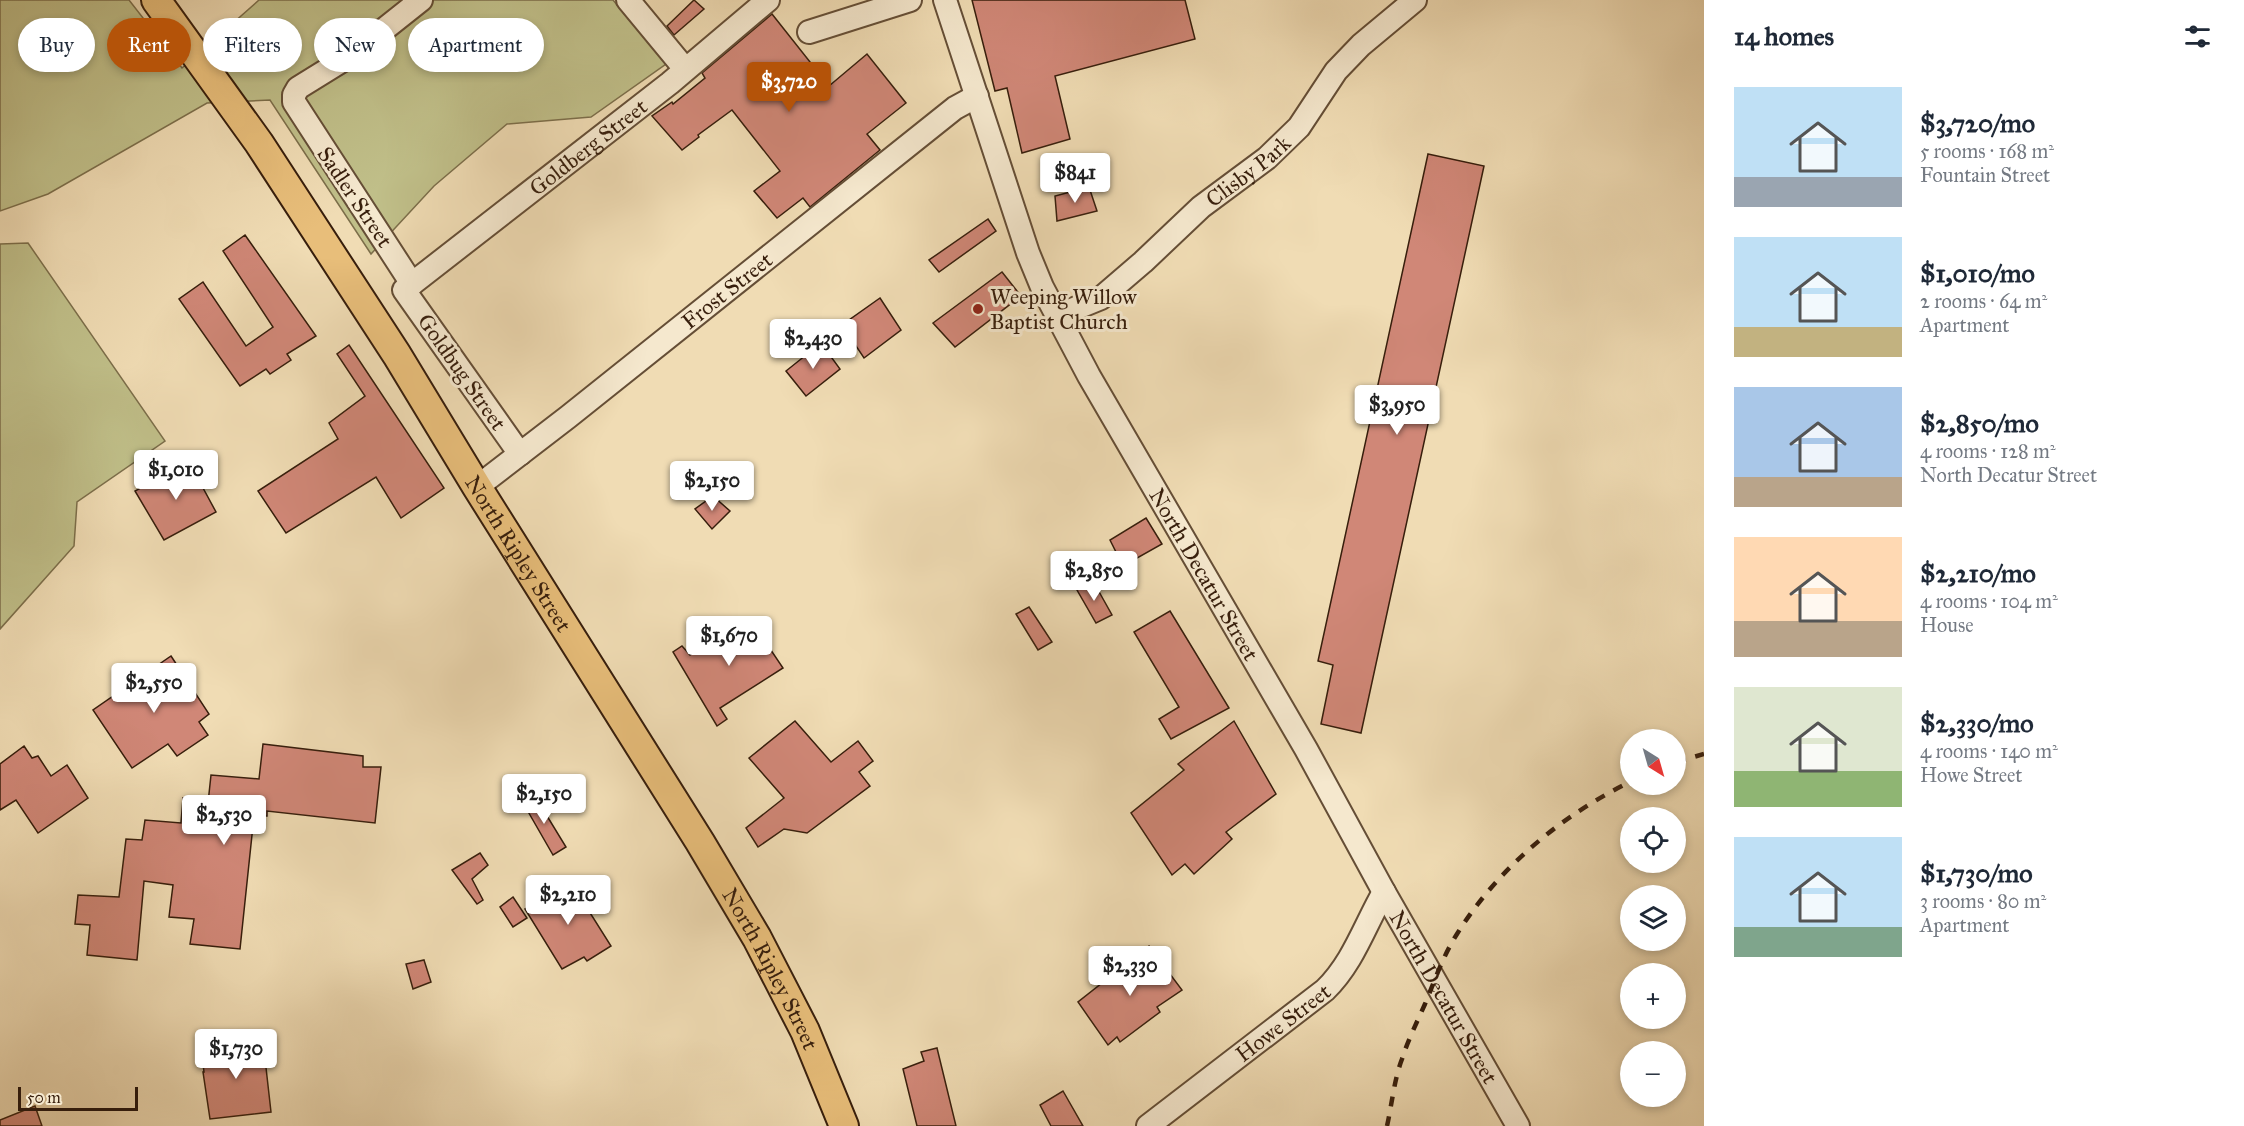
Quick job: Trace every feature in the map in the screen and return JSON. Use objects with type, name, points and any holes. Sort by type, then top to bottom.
[{"type":"main road","name":"North Ripley Street","points":[[156,0],[259,143],[397,355],[477,487],[700,842],[757,938],[805,1031],[844,1126]]},
{"type":"street","name":"Sadler Street","points":[[408,287],[297,110],[294,95],[298,88],[353,54],[421,0]]},
{"type":"street","points":[[628,0],[685,69]]},
{"type":"street","name":"Goldberg Street","points":[[408,287],[670,83],[768,0]]},
{"type":"street","points":[[809,32],[910,0]]},
{"type":"street","name":"North Decatur Street","points":[[945,0],[1028,253],[1042,287],[1089,376],[1306,749],[1384,892],[1518,1126]]},
{"type":"street","name":"Clisby Park","points":[[1057,316],[1101,298],[1202,207],[1267,158],[1299,127],[1336,71],[1361,45],[1415,0]]},
{"type":"street","name":"Frost Street","points":[[477,487],[955,108],[977,96]]},
{"type":"street","name":"Goldbug Street","points":[[408,287],[520,454]]},
{"type":"street","name":"Howe Street","points":[[1148,1126],[1325,990],[1349,962],[1384,892]]},
{"type":"shaded area","points":[[0,0],[129,0],[143,18],[107,18],[107,72],[191,72],[191,60],[203,49],[203,72],[302,72],[302,18],[239,18],[259,0],[613,0],[666,64],[591,117],[507,124],[434,186],[371,254],[270,100],[207,103],[48,194],[0,211]]},
{"type":"shaded area","points":[[28,243],[165,441],[77,502],[74,546],[0,629],[0,244]]},
{"type":"building","points":[[694,0],[704,9],[674,35],[667,26]]},
{"type":"building","points":[[972,0],[1185,0],[1195,39],[1055,76],[1070,139],[1022,153],[1007,88],[995,91]]},
{"type":"building","points":[[772,14],[829,86],[867,54],[906,103],[867,134],[880,150],[810,207],[803,198],[777,218],[754,191],[780,171],[732,110],[682,150],[652,116],[672,102],[673,104],[705,78],[702,73]]},
{"type":"building","points":[[1428,154],[1484,166],[1361,733],[1321,724],[1333,665],[1318,661]]},
{"type":"building","points":[[1089,187],[1097,211],[1057,221],[1055,196]]},
{"type":"building","points":[[988,219],[996,231],[939,272],[929,260]]},
{"type":"building","points":[[245,235],[316,336],[287,354],[291,360],[270,374],[266,369],[240,386],[179,299],[203,282],[246,346],[273,327],[223,251]]},
{"type":"building","name":"Weeping Willow Baptist Church","points":[[1002,272],[1021,296],[955,347],[933,323]]},
{"type":"building","points":[[880,298],[901,330],[864,358],[842,325]]},
{"type":"building","points":[[821,343],[840,369],[806,396],[786,371]]},
{"type":"building","points":[[349,345],[444,488],[401,518],[376,477],[286,533],[258,491],[338,439],[329,423],[365,396],[337,354]]},
{"type":"building","points":[[189,462],[216,512],[164,540],[135,491]]},
{"type":"building","points":[[713,496],[730,511],[712,529],[695,509]]},
{"type":"building","points":[[1146,518],[1162,544],[1123,566],[1110,540]]},
{"type":"building","points":[[1093,581],[1112,615],[1096,623],[1077,590]]},
{"type":"building","points":[[1029,607],[1052,642],[1038,650],[1016,614]]},
{"type":"building","points":[[1170,611],[1229,708],[1171,739],[1159,719],[1179,707],[1134,632]]},
{"type":"building","points":[[750,619],[783,668],[720,708],[727,719],[717,726],[673,652],[682,646],[690,655]]},
{"type":"building","points":[[171,656],[209,714],[199,722],[208,735],[177,756],[168,744],[132,768],[93,710]]},
{"type":"building","points":[[795,721],[831,762],[858,741],[873,761],[859,772],[870,786],[807,833],[784,829],[758,847],[746,828],[784,798],[749,758]]},
{"type":"building","points":[[1234,721],[1276,794],[1226,832],[1232,839],[1194,874],[1185,864],[1172,875],[1131,813],[1184,770],[1178,764]]},
{"type":"building","points":[[263,744],[363,756],[363,767],[381,767],[375,823],[267,811],[267,816],[254,816],[240,949],[190,944],[194,919],[169,917],[173,885],[144,881],[137,960],[87,955],[90,925],[75,924],[78,895],[119,897],[126,839],[142,840],[145,820],[181,823],[183,798],[208,803],[211,775],[259,779]]},
{"type":"building","points":[[24,746],[32,758],[38,756],[51,776],[67,765],[88,798],[38,833],[16,800],[0,810],[0,764]]},
{"type":"building","points":[[533,793],[566,847],[553,855],[522,801]]},
{"type":"building","points":[[480,853],[488,865],[472,879],[483,900],[477,904],[452,870]]},
{"type":"building","points":[[570,881],[611,946],[587,961],[584,957],[562,969],[525,909]]},
{"type":"building","points":[[513,897],[527,918],[513,927],[500,907]]},
{"type":"building","points":[[1149,946],[1182,990],[1157,1007],[1160,1012],[1120,1042],[1117,1037],[1108,1045],[1078,1002]]},
{"type":"building","points":[[424,960],[431,982],[413,989],[406,964]]},
{"type":"building","points":[[263,1041],[271,1112],[210,1119],[201,1048]]},
{"type":"building","points":[[937,1048],[956,1126],[917,1126],[903,1069],[924,1061],[921,1052]]},
{"type":"building","points":[[1063,1091],[1083,1126],[1051,1126],[1040,1105]]},
{"type":"building","points":[[35,1106],[42,1126],[0,1126],[0,1120]]},
{"type":"railway","points":[[1686,759],[1704,754]]},
{"type":"railway","points":[[1387,1126],[1397,1075],[1407,1045],[1448,951],[1473,910],[1492,887],[1533,846],[1580,810],[1620,787]]},
{"type":"place","name":"Weeping Willow Baptist Church","points":[[978,309]]}]
